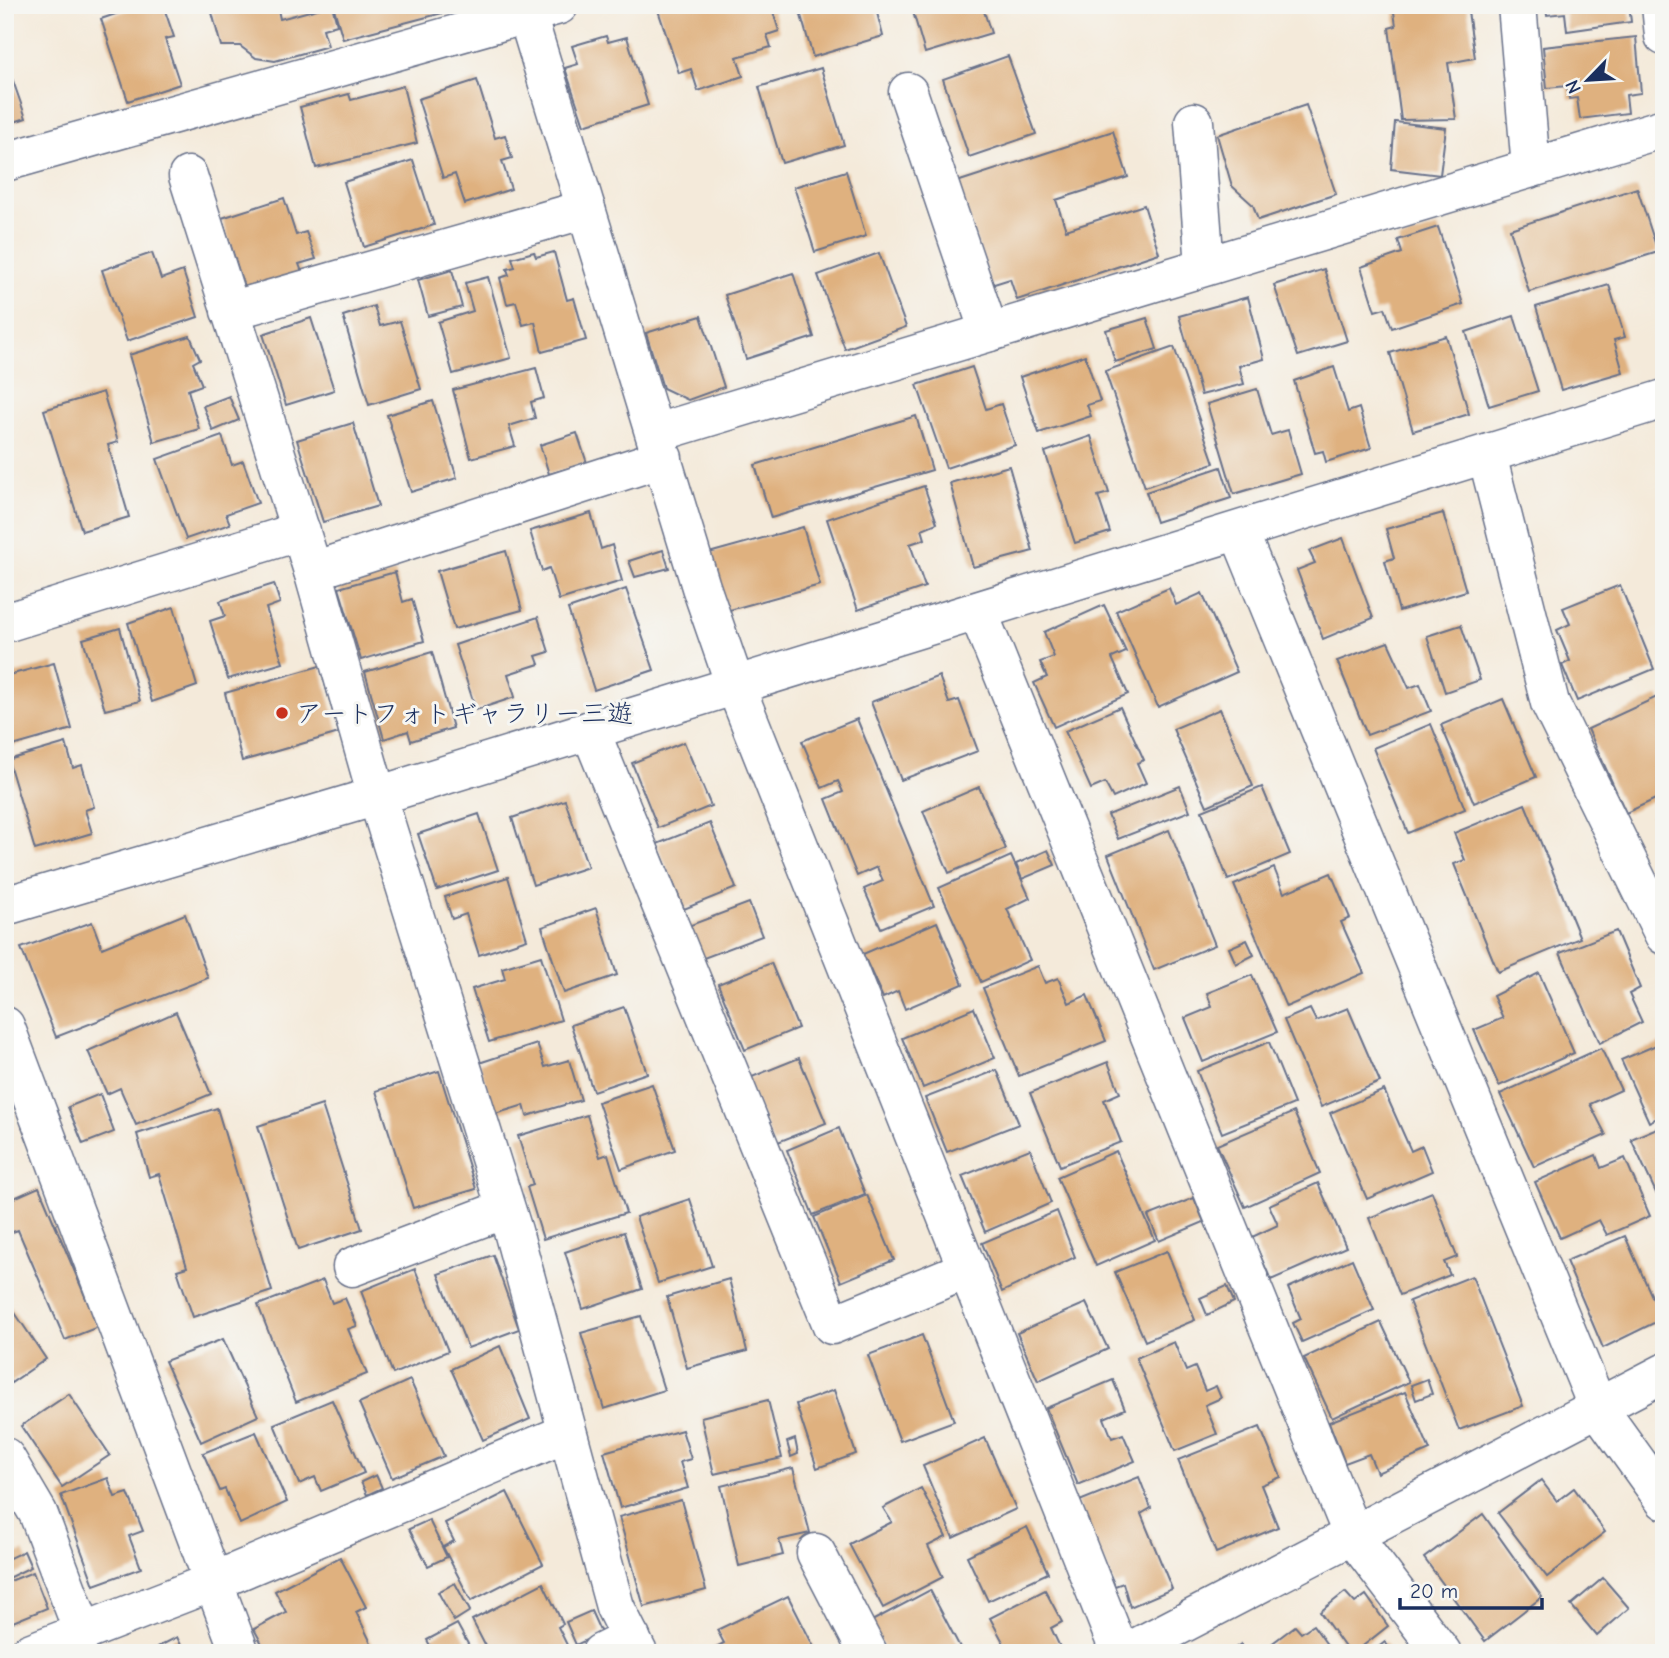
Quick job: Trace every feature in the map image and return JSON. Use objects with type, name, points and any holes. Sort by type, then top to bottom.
[{"type":"street","points":[[1517,5],[1531,168]]},
{"type":"street","points":[[1661,5],[1664,36]]},
{"type":"street","points":[[5,162],[536,9],[586,209],[701,587],[735,685],[1120,1653]]},
{"type":"street","points":[[908,92],[989,332]]},
{"type":"street","points":[[1194,122],[1205,266]]},
{"type":"street","points":[[313,571],[660,446],[989,332],[1664,128]]},
{"type":"street","points":[[188,176],[301,531],[377,796],[505,1209],[615,1607],[623,1648]]},
{"type":"street","points":[[230,311],[586,209]]},
{"type":"street","points":[[5,906],[377,796],[1664,399]]},
{"type":"street","points":[[1487,455],[1550,703],[1664,935]]},
{"type":"street","points":[[5,623],[301,531]]},
{"type":"street","points":[[1239,532],[1598,1408],[1664,1500]]},
{"type":"street","points":[[978,611],[1353,1536],[1443,1653]]},
{"type":"street","points":[[590,730],[832,1325],[968,1269]]},
{"type":"street","points":[[5,1026],[240,1653]]},
{"type":"street","points":[[352,1267],[505,1209]]},
{"type":"street","points":[[1126,1653],[1664,1373]]},
{"type":"street","points":[[29,1653],[215,1581],[567,1433]]},
{"type":"street","points":[[5,1457],[38,1513],[83,1632]]},
{"type":"street","points":[[817,1553],[868,1653]]},
{"type":"building","points":[[142,5],[163,5],[174,37],[165,39],[180,84],[128,101],[101,19]]},
{"type":"building","points":[[210,5],[277,5],[280,19],[332,5],[337,25],[323,29],[328,46],[275,61],[256,58],[240,46],[221,46]]},
{"type":"building","points":[[333,5],[449,5],[450,11],[343,39]]},
{"type":"building","points":[[771,5],[779,31],[767,35],[771,47],[737,57],[743,76],[698,91],[691,69],[679,73],[657,7]]},
{"type":"building","points":[[798,5],[875,5],[883,36],[813,57]]},
{"type":"building","points":[[911,5],[982,5],[991,33],[925,53]]},
{"type":"building","points":[[1393,5],[1467,5],[1475,58],[1448,63],[1456,119],[1401,120],[1389,28],[1396,26]]},
{"type":"building","points":[[1545,5],[1629,5],[1631,22],[1567,31],[1565,13],[1547,15]]},
{"type":"building","points":[[606,36],[608,42],[627,37],[648,105],[584,125],[565,68],[578,64],[572,46]]},
{"type":"building","points":[[1636,37],[1641,93],[1626,95],[1628,113],[1580,119],[1577,98],[1569,99],[1567,86],[1547,88],[1543,47]]},
{"type":"building","points":[[1008,56],[1036,134],[969,157],[943,79]]},
{"type":"building","points":[[5,58],[26,118],[5,125]]},
{"type":"building","points":[[821,68],[844,145],[782,163],[759,87]]},
{"type":"building","points":[[477,80],[495,138],[505,135],[512,158],[502,161],[511,189],[465,204],[455,174],[443,178],[418,99]]},
{"type":"building","points":[[403,86],[417,143],[316,168],[300,107],[349,94],[351,100]]},
{"type":"building","points":[[1306,105],[1336,194],[1258,220],[1253,205],[1232,186],[1217,135]]},
{"type":"building","points":[[1395,122],[1446,128],[1440,175],[1391,169]]},
{"type":"building","points":[[1113,131],[1128,177],[1056,200],[1066,230],[1144,205],[1159,253],[1017,300],[1010,279],[991,285],[957,182]]},
{"type":"building","points":[[413,160],[434,225],[364,247],[344,182]]},
{"type":"building","points":[[846,171],[866,236],[815,252],[794,187]]},
{"type":"building","points":[[1637,188],[1658,252],[1529,292],[1510,229]]},
{"type":"building","points":[[284,198],[296,235],[306,232],[316,259],[299,264],[302,272],[265,292],[262,282],[244,287],[222,218]]},
{"type":"building","points":[[1438,227],[1463,304],[1392,328],[1385,308],[1375,311],[1361,267],[1402,253],[1398,240]]},
{"type":"building","points":[[534,252],[536,257],[554,252],[567,300],[574,298],[586,340],[542,352],[535,322],[523,325],[516,302],[507,304],[500,278],[509,275],[507,269],[515,267],[512,258]]},
{"type":"building","points":[[152,253],[161,279],[183,271],[198,317],[127,341],[102,270]]},
{"type":"building","points":[[879,253],[906,327],[845,349],[818,275]]},
{"type":"building","points":[[1324,269],[1347,341],[1298,356],[1274,285]]},
{"type":"building","points":[[452,270],[462,307],[428,316],[418,280]]},
{"type":"building","points":[[793,273],[814,337],[746,359],[725,295]]},
{"type":"building","points":[[488,277],[511,358],[453,374],[438,322],[473,311],[465,283]]},
{"type":"building","points":[[1609,285],[1625,337],[1614,340],[1623,372],[1561,390],[1536,307]]},
{"type":"building","points":[[1248,297],[1264,359],[1239,366],[1244,384],[1201,395],[1179,316]]},
{"type":"building","points":[[374,306],[380,326],[400,321],[421,389],[369,405],[343,316]]},
{"type":"building","points":[[701,316],[724,387],[688,400],[663,388],[646,333]]},
{"type":"building","points":[[1514,316],[1538,391],[1489,406],[1466,332]]},
{"type":"building","points":[[311,318],[334,390],[286,405],[263,334]]},
{"type":"building","points":[[1147,318],[1157,349],[1115,362],[1106,330]]},
{"type":"building","points":[[190,336],[200,359],[193,363],[202,385],[188,390],[199,429],[154,442],[129,355]]},
{"type":"building","points":[[1446,336],[1469,414],[1413,431],[1390,353]]},
{"type":"building","points":[[1174,347],[1214,463],[1145,487],[1105,371]]},
{"type":"building","points":[[1085,355],[1100,401],[1087,405],[1091,416],[1039,433],[1020,377]]},
{"type":"building","points":[[972,367],[986,409],[1001,404],[1015,445],[946,468],[917,385]]},
{"type":"building","points":[[1334,367],[1348,412],[1359,408],[1371,448],[1326,462],[1323,451],[1315,453],[1294,381]]},
{"type":"building","points":[[536,368],[544,398],[531,402],[535,418],[509,426],[515,446],[471,458],[453,390]]},
{"type":"building","points":[[1257,389],[1271,435],[1288,430],[1301,474],[1234,494],[1207,404]]},
{"type":"building","points":[[103,392],[118,442],[108,445],[129,517],[82,531],[44,410]]},
{"type":"building","points":[[229,396],[239,420],[213,431],[203,406]]},
{"type":"building","points":[[433,401],[457,478],[411,492],[387,415]]},
{"type":"building","points":[[916,416],[932,470],[771,518],[755,465]]},
{"type":"building","points":[[353,423],[378,506],[323,522],[297,440]]},
{"type":"building","points":[[577,433],[587,463],[549,474],[540,445]]},
{"type":"building","points":[[222,436],[232,465],[243,461],[258,503],[226,514],[230,524],[186,539],[157,459]]},
{"type":"building","points":[[1091,436],[1109,493],[1098,496],[1110,532],[1075,543],[1045,452]]},
{"type":"building","points":[[1009,466],[1033,551],[973,567],[950,483]]},
{"type":"building","points":[[1221,467],[1231,498],[1156,522],[1146,492]]},
{"type":"building","points":[[924,486],[937,523],[922,529],[925,539],[910,544],[925,587],[858,610],[827,519]]},
{"type":"building","points":[[591,513],[601,549],[612,545],[622,581],[559,600],[549,568],[542,571],[530,531]]},
{"type":"building","points":[[1443,513],[1466,591],[1399,611],[1385,561],[1394,558],[1386,529]]},
{"type":"building","points":[[803,527],[820,585],[726,611],[709,553]]},
{"type":"building","points":[[1343,538],[1373,618],[1323,639],[1297,570],[1315,563],[1309,551]]},
{"type":"building","points":[[663,550],[669,568],[635,577],[629,561]]},
{"type":"building","points":[[506,551],[522,610],[454,629],[437,571]]},
{"type":"building","points":[[395,572],[403,602],[412,599],[424,641],[361,660],[339,588]]},
{"type":"building","points":[[274,584],[280,603],[266,608],[283,663],[228,679],[210,621],[225,616],[220,601]]},
{"type":"building","points":[[1620,585],[1654,669],[1577,701],[1562,665],[1570,661],[1557,630],[1570,624],[1563,608]]},
{"type":"building","points":[[1169,588],[1176,605],[1202,593],[1237,672],[1158,707],[1116,611]]},
{"type":"building","points":[[626,589],[654,670],[594,690],[568,609]]},
{"type":"building","points":[[1104,605],[1126,652],[1112,658],[1128,694],[1054,727],[1034,683],[1047,677],[1040,662],[1054,657],[1044,632]]},
{"type":"building","points":[[174,607],[197,686],[152,702],[128,623]]},
{"type":"building","points":[[538,617],[549,652],[536,656],[539,664],[508,674],[515,697],[476,710],[455,645]]},
{"type":"building","points":[[1461,625],[1480,680],[1445,692],[1427,636]]},
{"type":"building","points":[[120,628],[140,701],[105,710],[83,639]]},
{"type":"building","points":[[1388,642],[1409,688],[1420,684],[1431,711],[1367,735],[1337,661]]},
{"type":"building","points":[[432,652],[453,728],[411,741],[408,731],[384,739],[365,672]]},
{"type":"building","points":[[54,663],[72,729],[6,748],[5,676]]},
{"type":"building","name":"アートフォトギャラリー三遊","points":[[320,666],[339,733],[242,761],[225,693]]},
{"type":"building","points":[[939,676],[949,703],[959,700],[978,751],[901,780],[871,702]]},
{"type":"building","points":[[1659,696],[1664,707],[1664,795],[1626,813],[1588,729]]},
{"type":"building","points":[[1503,699],[1536,777],[1474,803],[1441,725]]},
{"type":"building","points":[[1120,707],[1144,760],[1137,763],[1146,783],[1113,798],[1105,783],[1091,789],[1065,731]]},
{"type":"building","points":[[1220,709],[1253,786],[1207,806],[1173,729]]},
{"type":"building","points":[[857,719],[934,906],[881,928],[864,889],[883,881],[877,867],[857,876],[826,799],[843,792],[838,781],[822,788],[802,741]]},
{"type":"building","points":[[1431,724],[1465,809],[1408,833],[1373,748]]},
{"type":"building","points":[[684,742],[711,806],[658,828],[632,763]]},
{"type":"building","points":[[66,743],[73,768],[82,765],[94,807],[85,810],[92,833],[35,850],[8,760]]},
{"type":"building","points":[[1180,786],[1190,811],[1118,839],[1108,815]]},
{"type":"building","points":[[979,787],[1006,849],[949,873],[923,811]]},
{"type":"building","points":[[1262,787],[1290,854],[1228,880],[1202,811]]},
{"type":"building","points":[[565,800],[588,867],[533,885],[512,818]]},
{"type":"building","points":[[1525,804],[1580,938],[1498,972],[1454,864],[1465,860],[1454,833]]},
{"type":"building","points":[[479,814],[498,870],[437,890],[418,834]]},
{"type":"building","points":[[1664,817],[1664,839],[1655,822]]},
{"type":"building","points":[[710,823],[736,888],[684,909],[657,844]]},
{"type":"building","points":[[1169,830],[1215,945],[1154,970],[1108,855]]},
{"type":"building","points":[[1048,850],[1055,865],[1022,879],[1016,864]]},
{"type":"building","points":[[1011,856],[1030,898],[1007,909],[1030,960],[981,982],[939,888]]},
{"type":"building","points":[[1274,868],[1284,893],[1331,873],[1350,918],[1341,922],[1364,973],[1286,1007],[1234,885]]},
{"type":"building","points":[[508,877],[527,939],[479,955],[466,914],[452,919],[445,897]]},
{"type":"building","points":[[749,903],[762,936],[701,959],[688,926]]},
{"type":"building","points":[[596,908],[617,975],[564,993],[542,927]]},
{"type":"building","points":[[185,914],[208,978],[56,1037],[21,948],[92,922],[102,948]]},
{"type":"building","points":[[937,922],[963,984],[905,1009],[898,991],[883,998],[863,954]]},
{"type":"building","points":[[1616,931],[1640,988],[1629,994],[1642,1022],[1600,1043],[1560,953]]},
{"type":"building","points":[[1247,940],[1254,955],[1236,964],[1229,948]]},
{"type":"building","points":[[541,956],[561,1020],[489,1042],[472,989],[505,979],[502,968]]},
{"type":"building","points":[[771,963],[798,1028],[745,1050],[718,984]]},
{"type":"building","points":[[1038,966],[1045,983],[1058,978],[1069,1003],[1087,995],[1106,1041],[1019,1076],[983,988]]},
{"type":"building","points":[[1539,973],[1574,1053],[1499,1086],[1474,1030],[1503,1018],[1493,996]]},
{"type":"building","points":[[1252,975],[1277,1032],[1203,1062],[1185,1018],[1212,1007],[1207,993]]},
{"type":"building","points":[[624,1007],[647,1073],[593,1091],[571,1025]]},
{"type":"building","points":[[974,1008],[995,1058],[923,1088],[902,1038]]},
{"type":"building","points":[[1348,1008],[1380,1082],[1321,1107],[1284,1020],[1310,1009],[1316,1021]]},
{"type":"building","points":[[176,1012],[211,1094],[136,1125],[120,1088],[107,1094],[88,1051]]},
{"type":"building","points":[[1269,1042],[1294,1104],[1222,1133],[1197,1071]]},
{"type":"building","points":[[1661,1043],[1664,1115],[1649,1122],[1621,1060]]},
{"type":"building","points":[[537,1044],[545,1067],[569,1060],[581,1100],[527,1116],[524,1105],[495,1114],[479,1063]]},
{"type":"building","points":[[1601,1048],[1621,1090],[1590,1104],[1606,1135],[1534,1167],[1500,1094]]},
{"type":"building","points":[[799,1058],[826,1123],[773,1144],[747,1079]]},
{"type":"building","points":[[1108,1062],[1120,1093],[1104,1100],[1121,1142],[1060,1166],[1030,1093]]},
{"type":"building","points":[[997,1070],[1019,1124],[947,1152],[925,1098]]},
{"type":"building","points":[[439,1071],[476,1189],[413,1208],[376,1091]]},
{"type":"building","points":[[652,1084],[675,1150],[621,1169],[598,1102]]},
{"type":"building","points":[[1384,1090],[1411,1151],[1422,1146],[1432,1171],[1367,1199],[1330,1113]]},
{"type":"building","points":[[100,1094],[114,1132],[83,1144],[68,1107]]},
{"type":"building","points":[[322,1105],[362,1229],[298,1250],[258,1126]]},
{"type":"building","points":[[217,1108],[272,1291],[193,1317],[177,1270],[187,1267],[159,1174],[149,1177],[137,1134]]},
{"type":"building","points":[[1294,1112],[1320,1173],[1245,1207],[1217,1145]]},
{"type":"building","points":[[587,1115],[600,1157],[608,1154],[626,1213],[543,1239],[527,1187],[533,1185],[518,1136]]},
{"type":"building","points":[[1664,1125],[1664,1210],[1631,1139]]},
{"type":"building","points":[[839,1128],[865,1194],[813,1215],[787,1150]]},
{"type":"building","points":[[1030,1149],[1051,1203],[985,1232],[962,1176]]},
{"type":"building","points":[[1116,1151],[1155,1240],[1096,1266],[1057,1177]]},
{"type":"building","points":[[1596,1155],[1601,1168],[1625,1158],[1650,1216],[1607,1235],[1599,1220],[1560,1238],[1535,1182]]},
{"type":"building","points":[[1318,1183],[1346,1247],[1271,1280],[1252,1237],[1278,1225],[1269,1205]]},
{"type":"building","points":[[39,1187],[98,1327],[65,1340],[18,1230],[7,1234],[5,1229],[5,1202]]},
{"type":"building","points":[[1432,1192],[1457,1257],[1444,1262],[1450,1275],[1400,1295],[1369,1218]]},
{"type":"building","points":[[867,1195],[894,1260],[841,1282],[814,1217]]},
{"type":"building","points":[[1194,1198],[1204,1222],[1159,1241],[1148,1216]]},
{"type":"building","points":[[690,1199],[712,1266],[658,1283],[636,1217]]},
{"type":"building","points":[[1057,1211],[1075,1257],[1002,1292],[982,1243]]},
{"type":"building","points":[[624,1232],[642,1289],[583,1309],[565,1252]]},
{"type":"building","points":[[1625,1236],[1662,1319],[1603,1348],[1566,1261]]},
{"type":"building","points":[[1167,1251],[1195,1320],[1145,1341],[1115,1272]]},
{"type":"building","points":[[493,1255],[519,1329],[468,1348],[438,1274]]},
{"type":"building","points":[[1352,1259],[1374,1310],[1302,1342],[1293,1323],[1301,1319],[1288,1288]]},
{"type":"building","points":[[415,1269],[448,1351],[393,1374],[361,1291]]},
{"type":"building","points":[[1472,1276],[1523,1406],[1459,1430],[1409,1301]]},
{"type":"building","points":[[729,1279],[747,1351],[687,1368],[667,1297]]},
{"type":"building","points":[[323,1280],[332,1303],[345,1298],[357,1326],[348,1329],[367,1374],[296,1402],[258,1305]]},
{"type":"building","points":[[1227,1286],[1234,1302],[1207,1315],[1200,1298]]},
{"type":"building","points":[[5,1298],[46,1359],[11,1383],[5,1374]]},
{"type":"building","points":[[1086,1303],[1108,1349],[1038,1381],[1017,1333]]},
{"type":"building","points":[[641,1316],[664,1390],[604,1409],[581,1333]]},
{"type":"building","points":[[1381,1322],[1409,1382],[1332,1418],[1304,1358]]},
{"type":"building","points":[[922,1335],[954,1421],[900,1441],[868,1355]]},
{"type":"building","points":[[223,1339],[258,1416],[201,1442],[165,1361]]},
{"type":"building","points":[[1174,1342],[1186,1371],[1195,1367],[1205,1391],[1216,1386],[1221,1398],[1205,1405],[1217,1434],[1175,1451],[1136,1358]]},
{"type":"building","points":[[500,1346],[530,1419],[483,1440],[451,1369]]},
{"type":"building","points":[[1427,1379],[1432,1394],[1416,1400],[1411,1385]]},
{"type":"building","points":[[410,1380],[444,1456],[392,1478],[359,1403]]},
{"type":"building","points":[[1113,1380],[1125,1409],[1104,1418],[1112,1438],[1123,1434],[1135,1461],[1078,1485],[1046,1408]]},
{"type":"building","points":[[834,1390],[856,1454],[817,1468],[796,1404]]},
{"type":"building","points":[[1405,1392],[1430,1450],[1377,1473],[1369,1454],[1345,1463],[1329,1422]]},
{"type":"building","points":[[69,1394],[110,1455],[62,1487],[21,1426]]},
{"type":"building","points":[[332,1400],[364,1473],[321,1491],[315,1477],[299,1484],[274,1424]]},
{"type":"building","points":[[768,1400],[782,1458],[714,1474],[701,1417]]},
{"type":"building","points":[[1260,1427],[1281,1477],[1261,1485],[1278,1527],[1216,1553],[1178,1460]]},
{"type":"building","points":[[682,1430],[691,1459],[680,1462],[688,1488],[620,1508],[604,1452]]},
{"type":"building","points":[[256,1432],[287,1502],[240,1524],[225,1489],[220,1491],[203,1453]]},
{"type":"building","points":[[985,1438],[1016,1509],[953,1538],[923,1466]]},
{"type":"building","points":[[795,1439],[798,1454],[791,1457],[787,1442]]},
{"type":"building","points":[[793,1468],[810,1533],[779,1540],[783,1555],[739,1566],[721,1486]]},
{"type":"building","points":[[376,1475],[382,1488],[367,1495],[361,1482]]},
{"type":"building","points":[[1139,1477],[1151,1508],[1141,1514],[1172,1589],[1130,1607],[1123,1583],[1115,1586],[1077,1502]]},
{"type":"building","points":[[108,1478],[115,1497],[128,1493],[143,1531],[129,1536],[141,1568],[94,1585],[61,1495]]},
{"type":"building","points":[[1541,1480],[1557,1501],[1574,1488],[1605,1532],[1547,1577],[1498,1513]]},
{"type":"building","points":[[921,1488],[946,1537],[928,1546],[943,1577],[883,1608],[849,1544],[892,1522],[883,1508]]},
{"type":"building","points":[[507,1492],[543,1564],[471,1601],[443,1547],[454,1541],[445,1523]]},
{"type":"building","points":[[681,1500],[706,1590],[644,1607],[619,1517]]},
{"type":"building","points":[[1483,1514],[1542,1597],[1485,1641],[1424,1558]]},
{"type":"building","points":[[429,1520],[447,1557],[428,1566],[409,1529]]},
{"type":"building","points":[[1027,1527],[1048,1573],[988,1601],[967,1556]]},
{"type":"building","points":[[24,1551],[31,1567],[6,1579],[5,1560]]},
{"type":"building","points":[[340,1557],[366,1607],[356,1612],[376,1653],[267,1653],[254,1629],[286,1612],[275,1591]]},
{"type":"building","points":[[33,1572],[47,1608],[8,1624],[5,1583]]},
{"type":"building","points":[[1603,1578],[1629,1608],[1597,1636],[1571,1605]]},
{"type":"building","points":[[455,1583],[470,1611],[454,1621],[438,1592]]},
{"type":"building","points":[[543,1583],[563,1624],[558,1627],[570,1651],[489,1653],[472,1620]]},
{"type":"building","points":[[930,1590],[963,1653],[886,1653],[870,1622]]},
{"type":"building","points":[[1045,1590],[1062,1622],[1051,1628],[1060,1647],[1049,1653],[1009,1653],[990,1618]]},
{"type":"building","points":[[1345,1592],[1355,1603],[1366,1595],[1388,1626],[1354,1653],[1349,1653],[1320,1612]]},
{"type":"building","points":[[788,1596],[817,1653],[704,1653],[724,1643],[717,1630]]},
{"type":"building","points":[[591,1611],[601,1633],[576,1645],[566,1622]]},
{"type":"building","points":[[457,1624],[473,1653],[434,1653],[427,1640]]},
{"type":"building","points":[[1313,1625],[1333,1653],[1276,1653],[1270,1645],[1295,1626],[1301,1633]]},
{"type":"building","points":[[177,1637],[185,1653],[146,1653]]},
{"type":"building","points":[[1385,1642],[1393,1653],[1371,1653]]},
{"type":"building","points":[[1241,1644],[1247,1653],[1228,1653]]},
{"type":"place","name":"アートフォトギャラリー三遊","points":[[282,713]]}]
